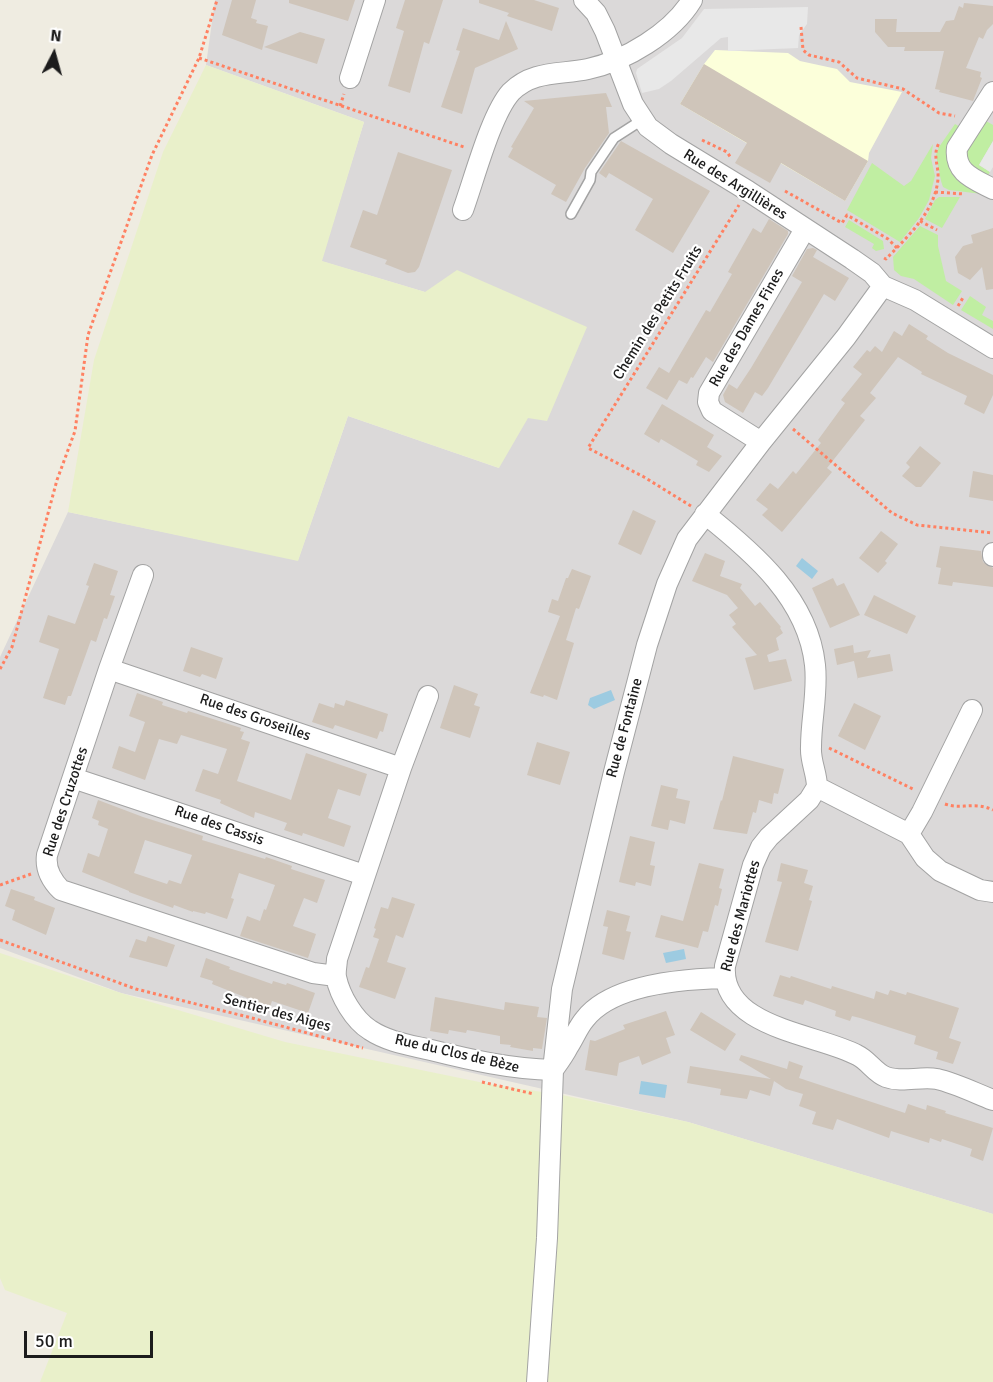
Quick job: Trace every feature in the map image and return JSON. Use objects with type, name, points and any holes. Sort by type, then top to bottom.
[{"type":"street","points":[[350,78],[375,0]]},
{"type":"street","name":"Rue des Argillières","points":[[584,0],[596,13],[611,43],[633,104],[642,120],[664,140],[748,191],[872,273],[883,286],[915,300],[993,348]]},
{"type":"street","points":[[463,210],[498,111],[512,92],[531,78],[547,73],[583,70],[616,60],[664,32],[692,0]]},
{"type":"street","points":[[993,92],[957,148],[956,156],[963,173],[993,189]]},
{"type":"street","name":"Rue des Dames Fines","points":[[761,442],[712,411],[708,402],[709,393],[805,229]]},
{"type":"street","name":"Rue de Fontaine","points":[[537,1382],[547,1238],[551,1096],[566,969],[641,666],[667,584],[687,539],[761,442],[846,337],[883,286]]},
{"type":"street","points":[[705,514],[736,539],[775,578],[806,627],[815,664],[816,701],[811,747],[817,787],[909,834],[926,858],[940,872],[980,890],[993,892]]},
{"type":"street","name":"Rue des Cruzottes","points":[[143,575],[47,855],[47,871],[54,884],[61,890],[313,973],[336,976]]},
{"type":"street","name":"Rue des Groseilles","points":[[109,669],[400,768]]},
{"type":"street","points":[[336,976],[337,959],[364,875],[400,768],[428,696]]},
{"type":"street","points":[[909,834],[930,797],[972,711]]},
{"type":"street","name":"Rue des Cassis","points":[[74,778],[364,875]]},
{"type":"street","name":"Rue des Mariottes","points":[[817,787],[809,801],[769,837],[761,847],[753,865],[725,966],[724,978],[730,991],[741,1006],[768,1024],[858,1055],[884,1076],[898,1080],[936,1079],[993,1100]]},
{"type":"street","name":"Rue du Clos de Bèze","points":[[336,976],[343,996],[359,1021],[369,1030],[383,1037],[482,1063],[526,1070],[553,1070]]},
{"type":"street","points":[[553,1070],[585,1019],[599,1005],[616,996],[642,988],[689,980],[724,978]]},
{"type":"lane","points":[[571,214],[590,180],[591,172],[614,138],[642,120]]},
{"type":"path","points":[[0,669],[12,647],[57,480],[75,431],[88,335],[152,155],[199,58],[217,0]]},
{"type":"path","points":[[801,27],[803,50],[809,56],[839,62],[857,78],[903,89],[939,113],[956,116],[950,126]]},
{"type":"path","points":[[199,58],[483,153]]},
{"type":"path","points":[[878,255],[886,259],[912,233],[920,221],[936,188],[938,168],[934,157],[937,145],[944,135]]},
{"type":"path","points":[[700,139],[727,152],[731,160]]},
{"type":"path","points":[[778,188],[842,223],[847,215],[888,238],[897,248]]},
{"type":"path","name":"Chemin des Petits Fruits","points":[[705,514],[644,477],[588,448],[748,191]]},
{"type":"path","points":[[920,221],[937,230]]},
{"type":"path","points":[[955,310],[964,296]]},
{"type":"path","points":[[780,418],[892,513],[917,525],[993,533]]},
{"type":"path","points":[[811,747],[824,746],[950,806],[977,804],[993,810]]},
{"type":"path","points":[[0,885],[29,874],[47,871]]},
{"type":"path","name":"Sentier des Aiges","points":[[0,940],[136,989],[372,1051]]},
{"type":"path","points":[[481,1082],[531,1094],[551,1096]]},
{"type":"shaded area","points":[[215,0],[993,0],[993,1214],[688,1122],[121,993],[0,948],[0,657],[68,512],[298,560],[348,416],[499,468],[425,292],[321,261],[364,122],[206,65]]},
{"type":"shaded area","points":[[808,7],[807,24],[799,35],[798,48],[728,51],[728,37],[721,38],[671,81],[659,89],[642,93],[637,69],[682,38],[704,9]]},
{"type":"shaded area","points":[[715,50],[788,53],[800,61],[837,69],[850,82],[902,92],[869,153],[868,161],[845,201],[680,104]]},
{"type":"shaded area","points":[[206,65],[364,122],[322,261],[425,292],[457,270],[587,327],[547,421],[528,418],[499,468],[348,416],[298,561],[68,512],[94,360],[163,152]]},
{"type":"shaded area","points":[[993,141],[993,167],[990,172],[979,165]]},
{"type":"shaded area","points":[[0,953],[121,993],[285,1042],[489,1084],[562,1095],[688,1122],[993,1214],[993,1382],[40,1382],[67,1313],[5,1290],[0,1278]]},
{"type":"green space","points":[[986,121],[993,125],[993,141],[979,165],[990,172],[987,177],[972,167],[966,157],[971,139]]},
{"type":"green space","points":[[955,124],[960,127],[953,136],[982,194],[949,190],[943,187],[936,155]]},
{"type":"green space","points":[[933,144],[931,158],[935,176],[929,200],[919,218],[900,242],[847,210],[872,163],[904,186],[911,181]]},
{"type":"green space","points":[[939,197],[960,197],[942,228],[925,219]]},
{"type":"green space","points":[[849,220],[883,241],[884,249],[876,251],[872,248],[874,244],[845,227]]},
{"type":"green space","points":[[920,226],[938,235],[938,246],[946,281],[962,291],[953,305],[914,279],[901,276],[894,270],[893,257]]},
{"type":"green space","points":[[970,296],[986,307],[982,315],[993,321],[993,329],[961,310]]},
{"type":"water","points":[[802,558],[818,571],[812,579],[796,566]]},
{"type":"water","points":[[611,690],[615,700],[594,709],[588,705],[590,698]]},
{"type":"water","points":[[684,949],[686,959],[666,963],[663,953]]},
{"type":"water","points":[[641,1081],[667,1085],[665,1098],[639,1094]]},
{"type":"building","points":[[232,0],[256,0],[251,18],[257,20],[256,23],[268,26],[262,50],[222,35]]},
{"type":"building","points":[[289,0],[355,0],[348,21],[289,3]]},
{"type":"building","points":[[405,0],[443,0],[429,44],[424,42],[410,93],[388,86],[404,31],[396,28]]},
{"type":"building","points":[[479,0],[534,0],[559,8],[552,31],[507,16],[509,13],[479,3]]},
{"type":"building","points":[[964,3],[993,6],[993,24],[983,39],[979,37],[966,68],[981,72],[980,77],[982,78],[973,101],[935,89],[944,51],[904,51],[905,47],[888,47],[875,32],[875,19],[897,19],[896,32],[940,32],[946,21],[954,20],[959,6],[963,8]]},
{"type":"building","points":[[506,21],[518,49],[475,68],[462,114],[441,107],[460,51],[456,50],[463,28],[499,40]]},
{"type":"building","points":[[300,32],[325,39],[317,64],[264,47]]},
{"type":"building","points":[[704,64],[868,161],[845,201],[781,163],[770,183],[735,163],[747,143],[680,104]]},
{"type":"building","points":[[606,93],[612,107],[606,107],[609,133],[585,168],[566,202],[551,194],[556,185],[508,157],[513,148],[511,147],[534,108],[524,101]]},
{"type":"building","points":[[621,141],[710,191],[673,253],[635,230],[653,199],[609,173],[606,178],[599,173]]},
{"type":"building","points":[[398,152],[452,170],[419,267],[415,272],[408,273],[385,264],[387,260],[350,247],[363,210],[377,215]]},
{"type":"building","points":[[769,219],[788,231],[788,234],[713,362],[706,357],[687,384],[679,380],[667,400],[646,388],[659,367],[669,373],[706,310],[710,312],[732,274],[728,272],[753,228],[761,233]]},
{"type":"building","points":[[993,228],[993,289],[986,290],[982,267],[970,280],[958,273],[955,257],[963,246],[973,243],[971,235]]},
{"type":"building","points":[[807,249],[817,250],[813,257],[849,278],[835,301],[824,294],[768,388],[762,396],[755,392],[743,413],[725,402],[723,395],[729,384],[737,389],[751,368],[802,282],[792,276]]},
{"type":"building","points":[[909,324],[928,336],[926,339],[948,353],[993,375],[993,395],[984,414],[964,404],[967,396],[921,374],[922,372],[898,357],[870,393],[876,398],[860,416],[865,420],[827,468],[832,472],[782,532],[762,515],[768,509],[756,500],[770,483],[778,489],[793,471],[796,474],[821,443],[818,440],[845,403],[841,400],[862,374],[853,367],[867,350],[870,352],[875,346],[882,352],[894,331],[902,336]]},
{"type":"building","points":[[662,404],[714,435],[707,447],[722,456],[709,472],[696,465],[698,461],[661,439],[659,443],[644,434]]},
{"type":"building","points":[[920,446],[941,463],[921,487],[916,487],[902,476],[910,467],[906,463]]},
{"type":"building","points":[[973,471],[993,475],[993,501],[969,497]]},
{"type":"building","points":[[633,510],[656,521],[641,555],[618,544]]},
{"type":"building","points":[[881,531],[898,544],[878,573],[859,558]]},
{"type":"building","points":[[940,546],[981,551],[983,562],[993,568],[993,587],[953,582],[952,586],[938,584],[941,568],[936,567]]},
{"type":"building","points":[[705,553],[725,561],[720,576],[742,584],[740,588],[755,606],[760,602],[781,627],[783,633],[776,638],[779,650],[767,655],[769,662],[786,659],[792,681],[754,690],[745,658],[757,655],[732,627],[736,624],[729,615],[738,608],[727,595],[692,581]]},
{"type":"building","points":[[94,563],[118,571],[110,595],[115,596],[96,642],[91,640],[71,696],[68,696],[65,705],[43,698],[59,649],[39,642],[48,615],[75,624],[89,586],[86,585]]},
{"type":"building","points":[[572,569],[591,576],[579,609],[576,608],[566,640],[574,643],[557,700],[530,693],[560,616],[548,612],[552,599],[558,601],[566,578]]},
{"type":"building","points":[[833,578],[837,586],[844,583],[860,615],[830,628],[812,588]]},
{"type":"building","points":[[874,595],[916,616],[907,634],[864,615]]},
{"type":"building","points":[[853,645],[854,653],[871,650],[867,658],[890,654],[893,671],[858,678],[858,680],[854,661],[837,665],[834,649]]},
{"type":"building","points":[[191,647],[223,658],[216,679],[202,674],[200,677],[183,671]]},
{"type":"building","points":[[454,685],[478,694],[474,705],[480,707],[470,738],[440,728]]},
{"type":"building","points":[[137,693],[163,702],[162,705],[241,728],[240,731],[244,732],[241,739],[250,742],[237,781],[291,800],[306,753],[367,774],[360,796],[338,789],[328,818],[351,826],[344,847],[303,833],[302,836],[284,830],[287,823],[255,812],[254,818],[220,803],[221,800],[195,791],[203,769],[218,774],[227,749],[181,735],[177,744],[159,739],[145,780],[112,768],[119,746],[135,752],[145,722],[129,716]]},
{"type":"building","points":[[346,700],[388,714],[383,732],[380,731],[377,739],[335,725],[333,729],[312,722],[319,703],[334,708],[335,703],[344,706]]},
{"type":"building","points":[[854,703],[881,716],[865,750],[838,736]]},
{"type":"building","points":[[537,742],[570,752],[560,785],[527,775]]},
{"type":"building","points":[[733,756],[784,769],[778,794],[774,793],[772,804],[759,800],[747,834],[713,829]]},
{"type":"building","points":[[661,785],[678,789],[676,798],[690,801],[685,824],[670,820],[668,830],[651,826]]},
{"type":"building","points":[[98,800],[203,836],[202,840],[265,859],[266,857],[292,866],[291,869],[325,880],[317,903],[304,898],[293,926],[316,934],[308,958],[240,936],[247,916],[260,921],[275,885],[239,873],[227,919],[206,912],[205,914],[193,912],[174,905],[173,908],[82,872],[88,853],[99,857],[108,829],[98,825],[99,821],[92,818]],"holes":[[[145,840],[192,855],[181,884],[169,880],[167,884],[134,873]]]},
{"type":"building","points":[[630,836],[655,842],[650,865],[655,866],[651,886],[636,882],[635,886],[619,882]]},
{"type":"building","points":[[699,863],[724,869],[719,888],[722,889],[718,906],[715,905],[708,932],[703,931],[698,948],[655,937],[661,915],[683,921]]},
{"type":"building","points":[[781,863],[808,870],[804,883],[813,886],[809,900],[812,901],[798,951],[765,942],[782,882],[777,881]]},
{"type":"building","points":[[11,889],[35,897],[34,900],[55,908],[46,935],[12,920],[15,910],[5,906]]},
{"type":"building","points":[[392,897],[415,904],[403,938],[396,935],[387,962],[406,968],[395,999],[359,987],[366,967],[369,968],[379,939],[373,937],[381,907],[388,909]]},
{"type":"building","points":[[607,910],[630,916],[626,931],[631,932],[624,960],[602,954],[608,927],[603,926]]},
{"type":"building","points":[[148,936],[175,945],[167,967],[129,957],[136,939],[146,942]]},
{"type":"building","points":[[206,958],[230,967],[229,969],[272,984],[273,981],[286,985],[287,983],[315,993],[308,1013],[272,1001],[270,1007],[212,984],[213,981],[200,977]]},
{"type":"building","points":[[780,975],[790,978],[791,976],[831,989],[832,986],[874,999],[876,991],[888,995],[890,990],[906,995],[907,992],[959,1008],[949,1038],[961,1042],[953,1064],[936,1059],[938,1052],[914,1044],[916,1036],[852,1016],[850,1021],[835,1016],[836,1011],[805,1000],[803,1005],[773,996]]},
{"type":"building","points":[[435,997],[504,1010],[505,1002],[539,1007],[537,1017],[547,1018],[542,1049],[533,1048],[533,1051],[510,1047],[511,1045],[500,1044],[500,1036],[467,1030],[466,1033],[449,1030],[448,1034],[430,1031]]},
{"type":"building","points":[[666,1011],[675,1035],[666,1038],[671,1053],[642,1065],[639,1056],[619,1063],[617,1076],[585,1070],[590,1040],[595,1041],[625,1029],[623,1025]]},
{"type":"building","points":[[701,1012],[736,1034],[725,1051],[690,1030]]},
{"type":"building","points":[[741,1055],[787,1069],[789,1061],[803,1066],[799,1078],[905,1113],[908,1104],[926,1110],[927,1105],[993,1128],[983,1161],[970,1156],[972,1149],[942,1139],[941,1142],[930,1138],[929,1143],[891,1131],[889,1138],[837,1119],[833,1130],[812,1124],[816,1112],[799,1106],[803,1094],[786,1089],[774,1081],[770,1096],[750,1090],[747,1099],[720,1095],[721,1089],[687,1083],[690,1066],[771,1079],[739,1060]]}]
